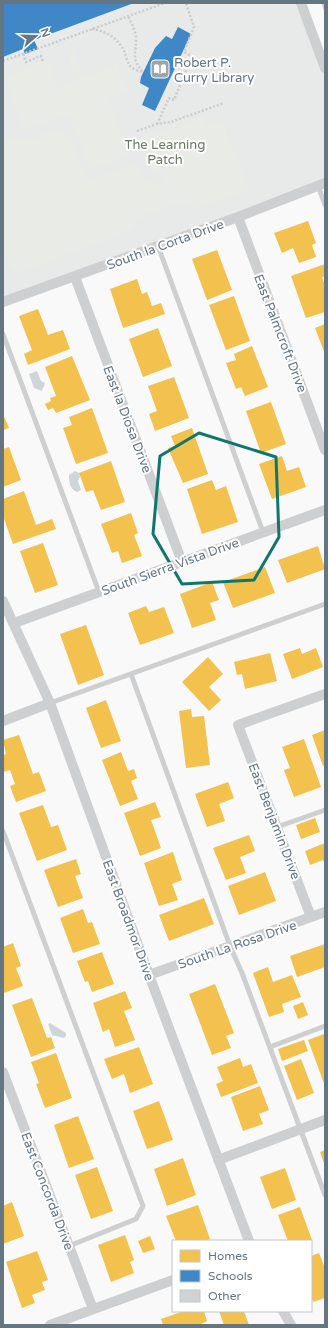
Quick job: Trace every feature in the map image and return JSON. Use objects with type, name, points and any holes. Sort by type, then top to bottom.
[{"type":"street","points":[[301,3],[323,57],[325,68]]},
{"type":"street","name":"South la Corta Drive","points":[[3,302],[238,217],[322,184]]},
{"type":"street","name":"East Palmcroft Drive","points":[[238,217],[325,450]]},
{"type":"street","name":"East la Diosa Drive","points":[[75,276],[182,562]]},
{"type":"street","name":"South Sierra Vista Drive","points":[[14,623],[325,510]]},
{"type":"street","name":"East Broadmor Drive","points":[[3,601],[50,703],[149,975],[249,1240]]},
{"type":"street","name":"East Benjamin Drive","points":[[311,917],[238,725],[325,694]]},
{"type":"street","points":[[3,720],[50,703]]},
{"type":"street","name":"South La Rosa Drive","points":[[149,975],[325,912]]},
{"type":"street","name":"East Concorda Drive","points":[[3,1072],[93,1310]]},
{"type":"street","points":[[218,1160],[325,1120]]},
{"type":"street","points":[[50,1325],[172,1280]]},
{"type":"street","points":[[284,1312],[290,1325]]},
{"type":"lane","points":[[322,184],[325,205]]},
{"type":"lane","points":[[158,246],[263,532]]},
{"type":"lane","points":[[3,334],[99,592]]},
{"type":"lane","points":[[50,703],[325,604]]},
{"type":"lane","points":[[131,674],[230,946],[242,973],[325,1195]]},
{"type":"lane","points":[[277,827],[325,810]]},
{"type":"lane","points":[[3,831],[143,1206],[136,1219],[69,1246]]},
{"type":"lane","points":[[270,1047],[325,1026]]},
{"type":"path","points":[[3,61],[165,3]]},
{"type":"path","points":[[157,124],[169,98],[174,100],[192,56],[184,52],[194,27],[186,3]]},
{"type":"path","points":[[92,29],[103,31],[112,36],[124,50],[130,66],[133,69],[143,72],[136,63],[134,52],[135,31],[128,16]]},
{"type":"path","points":[[23,54],[26,62],[41,56],[43,62]]},
{"type":"path","points":[[138,131],[157,124],[171,122],[224,103]]},
{"type":"highlighted area","points":[[199,433],[276,457],[279,537],[254,580],[182,584],[153,534],[160,456]]},
{"type":"shaded area","points":[[3,3],[301,3],[325,68],[325,183],[3,302]]},
{"type":"shaded area","points":[[37,371],[41,381],[45,383],[42,391],[34,388],[29,374]]},
{"type":"shaded area","points":[[75,471],[79,473],[80,477],[78,481],[81,490],[77,492],[71,487],[69,481],[69,475]]},
{"type":"shaded area","points":[[50,1023],[66,1033],[66,1036],[64,1038],[52,1035],[48,1024]]},
{"type":"green space","points":[[74,50],[83,73],[75,76],[67,53]]},
{"type":"green space","points":[[48,60],[59,87],[117,64],[128,91],[108,99],[130,155],[90,170],[69,114],[24,131],[4,77]]},
{"type":"green space","name":"The Learning Patch","points":[[203,116],[207,126],[222,120],[250,190],[196,208],[174,204],[140,218],[131,229],[124,234],[19,272],[11,269],[3,251],[3,143],[13,137],[21,140],[28,140],[47,132],[60,130],[70,135],[88,182],[130,165],[134,166],[145,179],[156,184],[164,180],[160,173],[156,175],[143,154],[136,138],[149,133],[153,135]]},
{"type":"building: Homes","points":[[308,221],[316,243],[312,245],[316,257],[299,263],[293,248],[282,253],[274,233]]},
{"type":"building: Homes","points":[[217,250],[232,290],[207,300],[192,259]]},
{"type":"building: Homes","points":[[325,264],[325,276],[322,277],[325,286],[325,312],[306,318],[291,276]]},
{"type":"building: Homes","points":[[137,279],[142,294],[147,292],[152,306],[161,303],[165,314],[123,328],[110,289]]},
{"type":"building: Homes","points":[[234,296],[250,341],[226,350],[209,305]]},
{"type":"building: Homes","points":[[38,309],[48,335],[63,330],[70,349],[28,365],[24,354],[32,350],[19,316]]},
{"type":"building: Homes","points":[[325,324],[325,354],[315,328]]},
{"type":"building: Homes","points":[[158,328],[172,366],[143,377],[129,339]]},
{"type":"building: Homes","points":[[252,346],[268,387],[245,396],[241,387],[236,389],[226,363],[236,360],[234,354]]},
{"type":"building: Homes","points":[[72,356],[90,400],[56,413],[53,408],[48,410],[45,404],[51,401],[50,398],[56,396],[45,367]]},
{"type":"building: Homes","points":[[174,377],[189,418],[155,431],[149,414],[157,411],[148,386]]},
{"type":"building: Homes","points":[[271,402],[286,444],[261,453],[246,411]]},
{"type":"building: Homes","points":[[92,408],[108,453],[76,464],[63,428],[72,425],[69,417]]},
{"type":"building: Homes","points":[[3,414],[9,428],[3,430]]},
{"type":"building: Homes","points":[[192,428],[208,474],[183,483],[168,448],[175,446],[171,436]]},
{"type":"building: Homes","points":[[9,447],[21,480],[3,487],[3,449]]},
{"type":"building: Homes","points":[[282,456],[287,471],[299,467],[306,487],[272,499],[259,464]]},
{"type":"building: Homes","points":[[111,461],[125,502],[101,510],[93,490],[86,492],[79,473]]},
{"type":"building: Homes","points":[[212,480],[216,490],[226,486],[238,522],[202,534],[187,489]]},
{"type":"building: Homes","points":[[24,491],[36,525],[52,519],[56,529],[13,544],[3,516],[3,499]]},
{"type":"building: Homes","points":[[131,513],[138,533],[134,535],[142,556],[122,563],[118,551],[112,553],[101,524]]},
{"type":"building: Homes","points":[[43,543],[58,585],[35,593],[20,551]]},
{"type":"building: Homes","points":[[318,546],[325,569],[287,583],[278,560]]},
{"type":"building: Homes","points":[[265,567],[275,593],[233,608],[223,582]]},
{"type":"building: Homes","points":[[212,582],[219,600],[210,603],[216,620],[192,628],[180,594]]},
{"type":"building: Homes","points":[[146,606],[149,612],[164,607],[174,633],[140,645],[128,613]]},
{"type":"building: Homes","points":[[86,625],[104,675],[78,685],[60,634]]},
{"type":"building: Homes","points":[[300,648],[302,654],[316,648],[323,667],[292,679],[283,654]]},
{"type":"building: Homes","points":[[270,653],[277,681],[245,689],[242,674],[237,675],[234,662]]},
{"type":"building: Homes","points":[[208,657],[223,674],[209,687],[221,700],[209,711],[182,682]]},
{"type":"building: Homes","points":[[106,700],[121,741],[101,748],[86,708]]},
{"type":"building: Homes","points":[[191,709],[192,717],[204,716],[210,765],[186,768],[179,711]]},
{"type":"building: Homes","points":[[325,730],[325,765],[323,766],[312,735]]},
{"type":"building: Homes","points":[[19,735],[33,774],[39,772],[46,791],[16,802],[10,786],[15,784],[10,770],[3,772],[3,755],[6,754],[3,740]]},
{"type":"building: Homes","points":[[304,739],[321,787],[294,797],[284,770],[290,768],[282,747]]},
{"type":"building: Homes","points":[[121,752],[128,771],[134,769],[137,778],[131,781],[138,799],[120,806],[102,760]]},
{"type":"building: Homes","points":[[228,782],[234,798],[219,804],[225,821],[207,827],[195,794]]},
{"type":"building: Homes","points":[[155,802],[161,817],[151,820],[161,848],[140,856],[124,813]]},
{"type":"building: Homes","points":[[43,805],[51,827],[58,825],[67,850],[37,861],[19,813]]},
{"type":"building: Homes","points":[[315,818],[320,832],[301,839],[296,825]]},
{"type":"building: Homes","points":[[249,835],[255,851],[240,857],[246,873],[226,880],[213,848]]},
{"type":"building: Homes","points":[[325,843],[325,864],[323,860],[310,865],[305,851]]},
{"type":"building: Homes","points":[[173,852],[182,880],[172,884],[178,900],[159,906],[144,863]]},
{"type":"building: Homes","points":[[76,859],[81,874],[75,876],[83,898],[58,907],[44,870]]},
{"type":"building: Homes","points":[[265,872],[276,901],[239,915],[228,886]]},
{"type":"building: Homes","points":[[204,898],[214,924],[169,941],[159,915]]},
{"type":"building: Homes","points":[[83,909],[88,923],[92,922],[100,944],[73,953],[60,918]]},
{"type":"building: Homes","points":[[13,943],[21,966],[16,968],[23,986],[4,993],[3,947]]},
{"type":"building: Homes","points":[[325,944],[325,967],[297,977],[290,956]]},
{"type":"building: Homes","points":[[102,952],[114,984],[92,992],[88,981],[85,982],[77,961]]},
{"type":"building: Homes","points":[[268,967],[273,982],[292,975],[301,997],[282,1004],[284,1012],[269,1017],[253,973]]},
{"type":"building: Homes","points":[[215,984],[234,1033],[226,1036],[231,1048],[212,1055],[189,994]]},
{"type":"building: Homes","points":[[125,991],[132,1008],[124,1011],[135,1040],[115,1047],[109,1029],[103,1032],[93,1003]]},
{"type":"building: Homes","points":[[32,998],[47,1038],[51,1037],[55,1048],[31,1057],[12,1005]]},
{"type":"building: Homes","points":[[303,1002],[308,1015],[298,1019],[293,1006]]},
{"type":"building: Homes","points":[[324,1034],[325,1038],[325,1086],[308,1040]]},
{"type":"building: Homes","points":[[304,1040],[308,1051],[282,1061],[278,1049]]},
{"type":"building: Homes","points":[[139,1047],[153,1084],[130,1093],[124,1074],[112,1079],[104,1059]]},
{"type":"building: Homes","points":[[56,1053],[72,1098],[45,1108],[36,1084],[39,1083],[31,1062]]},
{"type":"building: Homes","points":[[240,1058],[243,1067],[251,1064],[258,1083],[221,1097],[216,1084],[223,1081],[217,1067]]},
{"type":"building: Homes","points":[[301,1059],[314,1093],[297,1100],[284,1066]]},
{"type":"building: Homes","points":[[260,1086],[269,1110],[259,1114],[263,1124],[243,1131],[231,1097]]},
{"type":"building: Homes","points":[[159,1101],[173,1140],[147,1149],[133,1111]]},
{"type":"building: Homes","points":[[78,1116],[94,1159],[69,1168],[54,1125]]},
{"type":"building: Homes","points":[[325,1150],[325,1166],[320,1152]]},
{"type":"building: Homes","points":[[183,1158],[196,1195],[167,1206],[154,1169]]},
{"type":"building: Homes","points":[[97,1167],[113,1211],[91,1219],[75,1175]]},
{"type":"building: Homes","points":[[285,1168],[296,1200],[272,1209],[260,1177]]},
{"type":"building: Homes","points":[[12,1202],[24,1236],[3,1244],[3,1206]]},
{"type":"building: Homes","points":[[198,1205],[210,1239],[176,1240],[166,1216]]},
{"type":"building: Homes","points":[[300,1207],[312,1240],[288,1240],[278,1215]]},
{"type":"building: Homes","points":[[125,1235],[134,1260],[130,1262],[134,1273],[111,1282],[98,1245]]},
{"type":"building: Homes","points":[[150,1236],[155,1249],[143,1253],[138,1241]]},
{"type":"building: Homes","points":[[37,1251],[48,1280],[42,1282],[45,1290],[32,1295],[35,1303],[22,1308],[6,1262]]},
{"type":"building: Homes","points":[[319,1253],[325,1268],[325,1298],[313,1302],[312,1298],[312,1256]]},
{"type":"building: Homes","points":[[181,1312],[204,1312],[207,1321],[199,1325],[163,1325],[161,1319]]},
{"type":"building: Homes","points":[[219,1312],[244,1312],[249,1325],[224,1325]]},
{"type":"building: Schools","points":[[3,3],[134,3],[34,40],[38,49],[25,54],[23,49],[3,57]]},
{"type":"building: Schools","name":"Robert P. Curry Library","points":[[178,27],[191,34],[155,111],[142,105],[149,88],[140,83],[141,77],[155,48],[166,36],[172,39]]},
{"type":"building: Other","points":[[321,3],[325,3],[325,14]]},
{"type":"place","name":"Robert P. Curry Library","points":[[160,69]]}]
